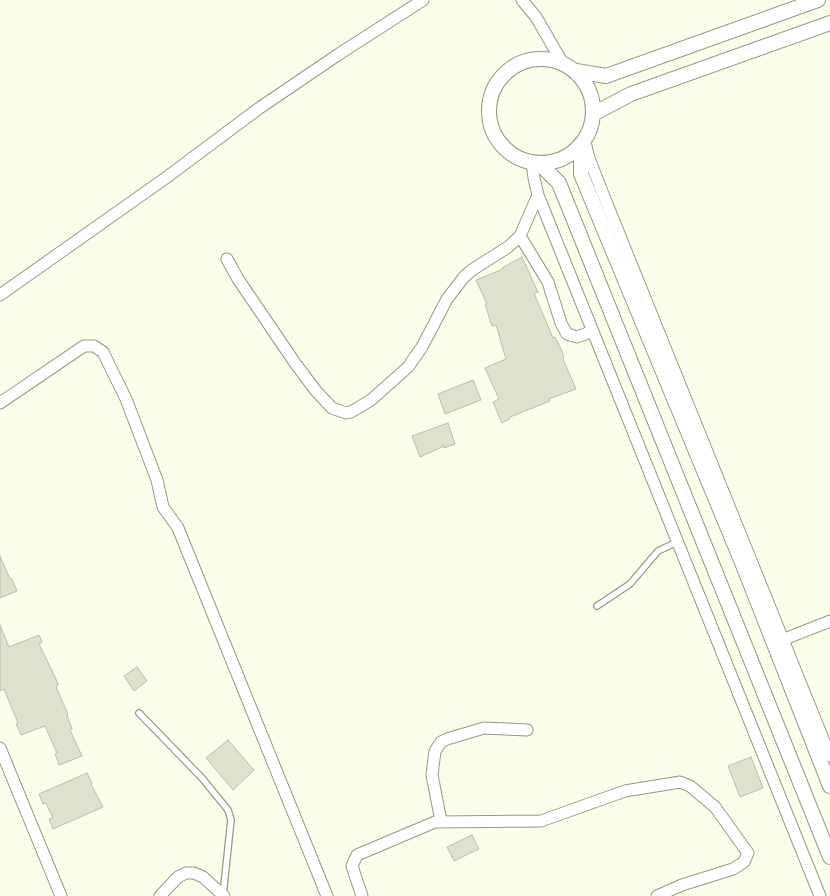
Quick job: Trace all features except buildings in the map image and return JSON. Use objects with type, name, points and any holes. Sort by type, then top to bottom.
[{"type":"street","points":[[0,295],[167,177],[258,109],[339,54],[423,0]]},
{"type":"street","points":[[522,0],[536,17],[562,62]]},
{"type":"street","points":[[576,71],[606,76],[818,0]]},
{"type":"street","points":[[593,114],[631,94],[830,23]]},
{"type":"street","points":[[547,58],[562,62],[576,71],[583,79],[593,101],[593,114],[590,130],[576,150],[554,162],[536,163],[525,161],[511,154],[499,142],[490,125],[489,100],[492,91],[500,77],[521,62],[547,58]]},
{"type":"street","points":[[583,142],[581,174],[779,642],[830,756]]},
{"type":"street","points":[[536,163],[538,195],[820,896]]},
{"type":"street","points":[[536,163],[559,183],[830,857]]},
{"type":"street","points":[[227,259],[295,363],[316,391],[332,408],[349,412],[366,403],[408,367],[422,347],[447,299],[464,277],[472,270],[508,247],[520,236],[538,195]]},
{"type":"street","points":[[520,236],[548,282],[561,323],[567,334],[577,337],[593,331]]},
{"type":"street","points":[[0,403],[84,346],[94,346],[103,352],[129,405],[157,480],[163,507],[178,528],[327,896]]},
{"type":"street","points":[[779,642],[830,621]]},
{"type":"street","points":[[779,642],[830,786]]},
{"type":"street","points":[[441,821],[432,775],[435,751],[441,742],[484,728],[527,730]]},
{"type":"street","points":[[0,748],[61,896]]},
{"type":"street","points":[[362,896],[352,866],[357,855],[441,821],[541,821],[631,789],[680,782],[690,786],[715,808],[748,853],[744,862],[733,869],[682,885],[657,896]]},
{"type":"street","points":[[160,896],[178,877],[186,873],[194,873],[203,877],[223,896]]},
{"type":"lane","points":[[597,606],[630,584],[658,551],[677,542]]},
{"type":"lane","points":[[140,713],[202,778],[228,810],[231,820],[223,896]]}]
